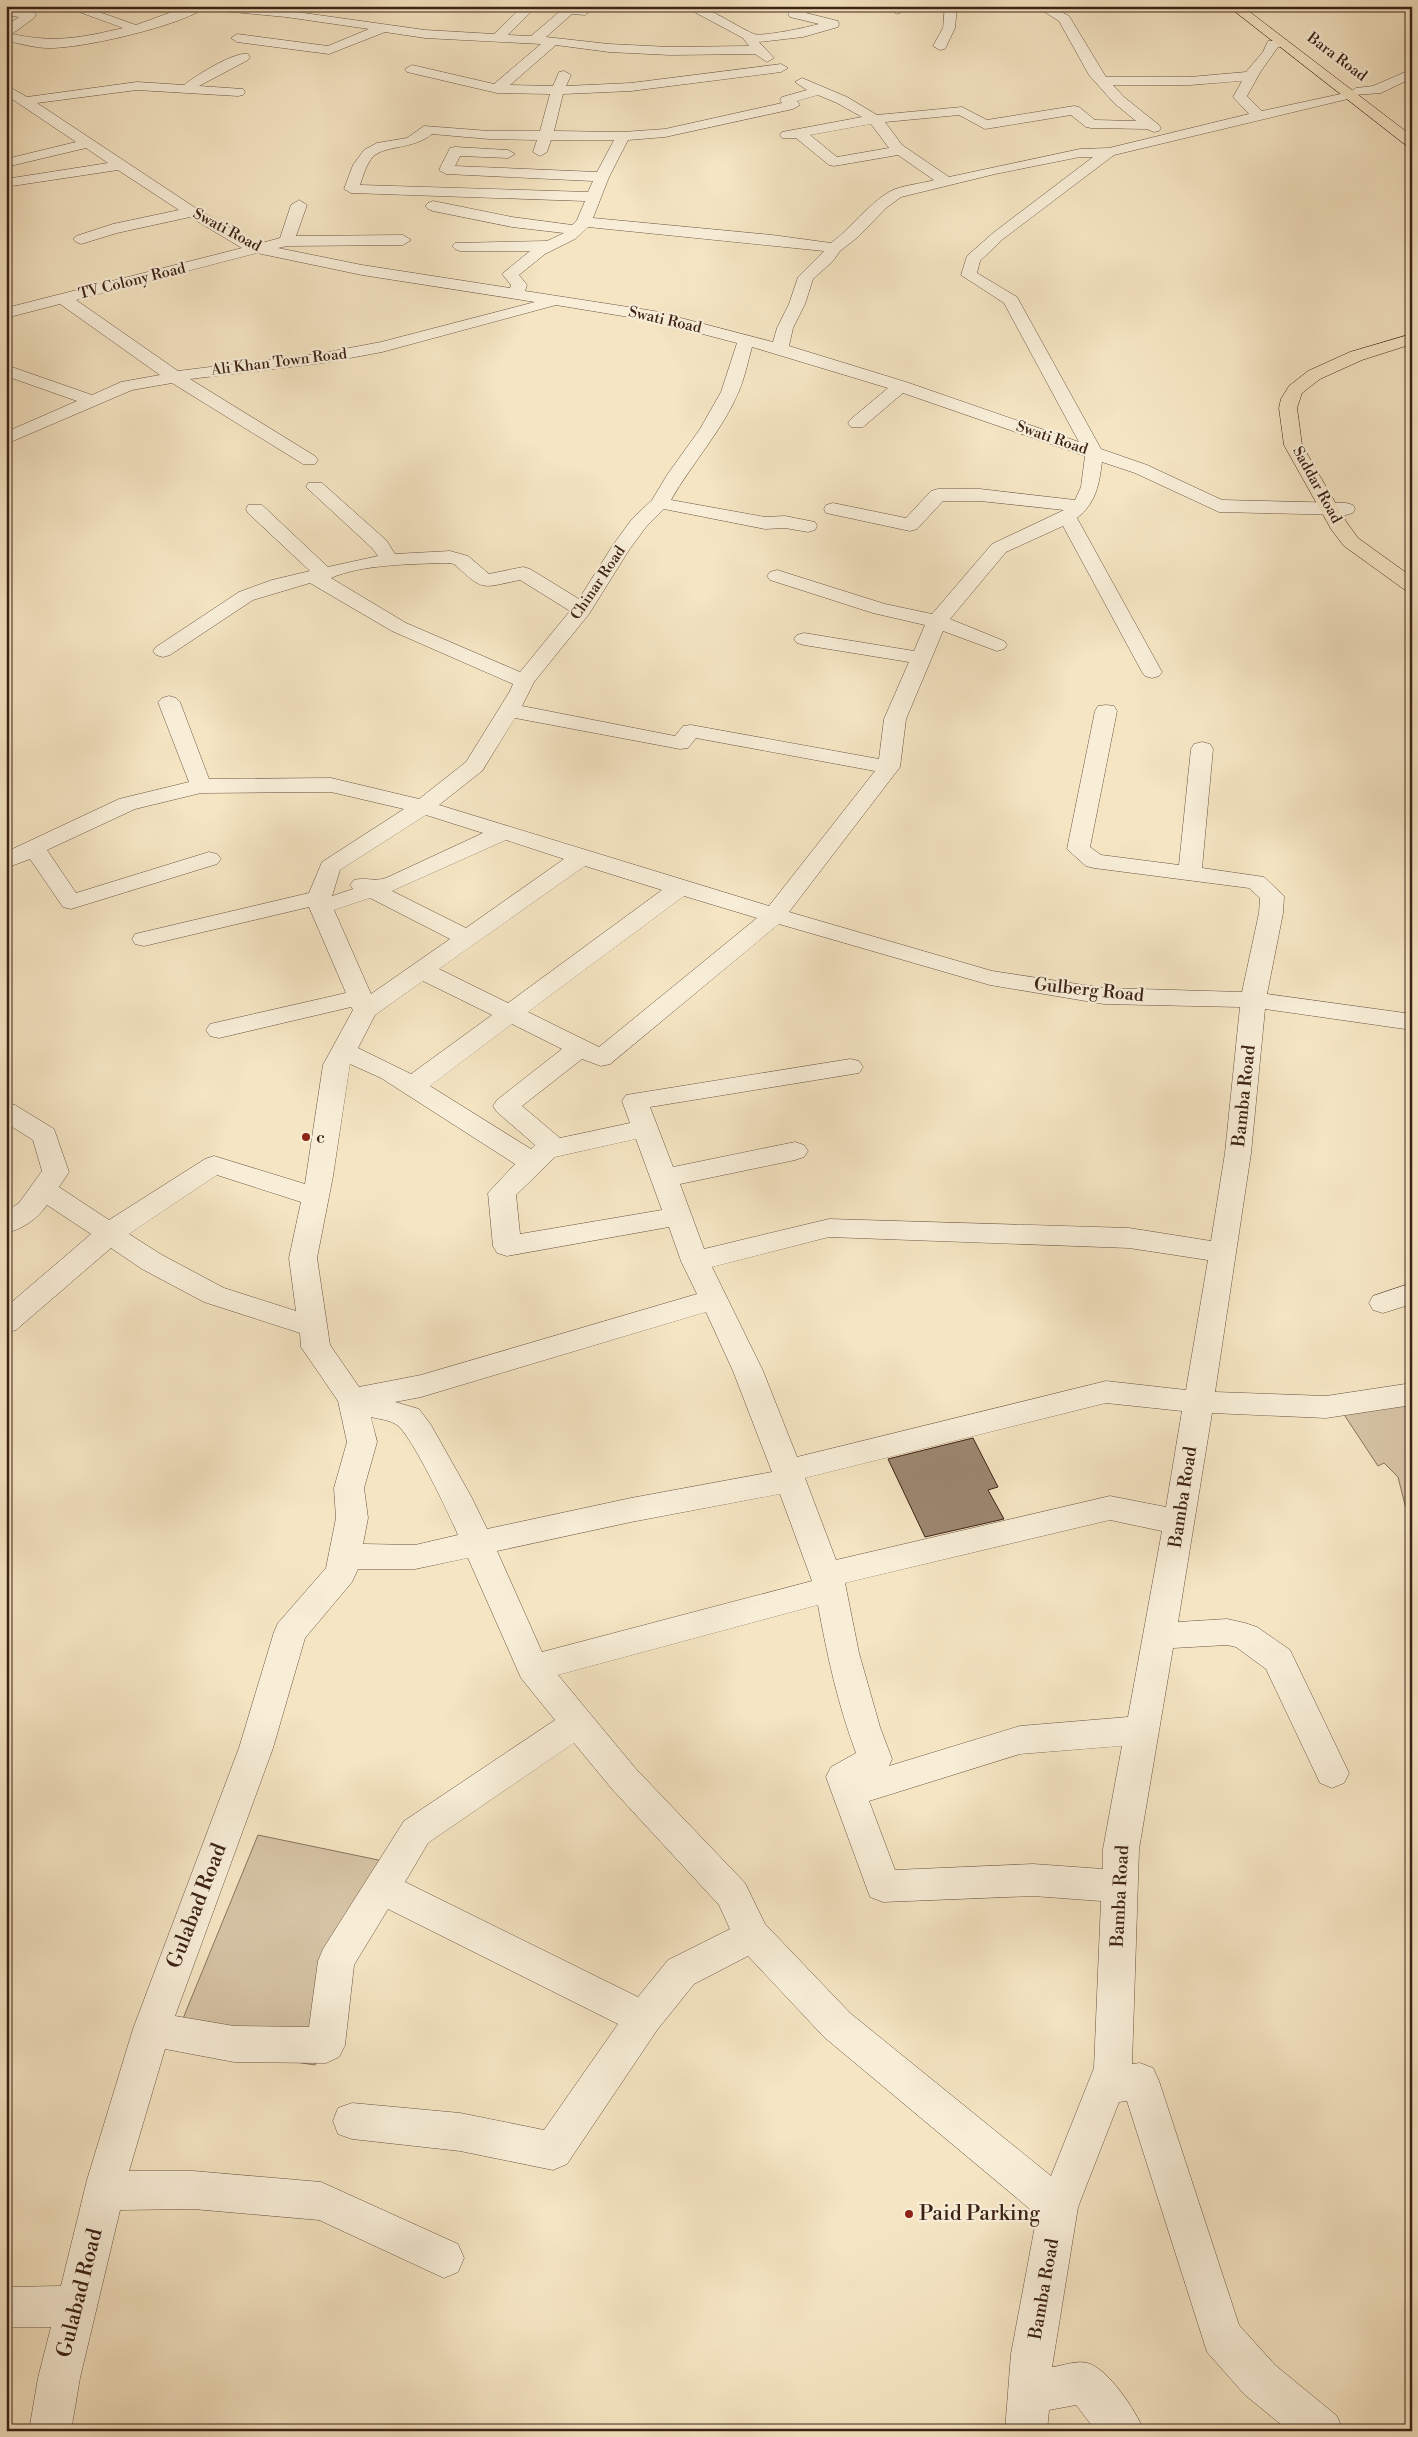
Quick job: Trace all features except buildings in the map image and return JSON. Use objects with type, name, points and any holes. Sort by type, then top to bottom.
[{"type":"main road","points":[[1241,8],[1282,43],[1352,94],[1412,143]]},
{"type":"main road","name":"Bara Road","points":[[1241,8],[1352,94],[1412,133]]},
{"type":"main road","name":"Saddar Road","points":[[1412,339],[1356,356],[1314,375],[1295,390],[1288,408],[1293,445],[1338,509],[1352,542],[1412,586]]},
{"type":"main road","points":[[1412,348],[1344,372],[1326,381],[1306,406],[1304,424],[1338,509],[1376,542],[1412,568]]},
{"type":"street","points":[[6,11],[11,6]]},
{"type":"street","points":[[70,6],[137,29]]},
{"type":"street","points":[[6,37],[50,44],[137,29],[166,21],[200,6]]},
{"type":"street","points":[[211,6],[286,13],[382,28],[553,41],[609,48],[695,51],[758,50]]},
{"type":"street","points":[[497,38],[531,6]]},
{"type":"street","points":[[534,40],[569,10],[581,12],[590,6]]},
{"type":"street","points":[[689,6],[748,35],[758,50],[781,68],[819,91],[842,100],[875,119],[901,150],[945,181]]},
{"type":"street","points":[[750,38],[803,33],[833,24],[794,14],[813,6]]},
{"type":"street","points":[[940,46],[949,28],[951,6]]},
{"type":"street","points":[[1041,6],[1064,19],[1094,72],[1119,100],[1167,138]]},
{"type":"street","points":[[6,11],[30,15],[6,32]]},
{"type":"street","points":[[102,16],[119,11]]},
{"type":"street","points":[[237,38],[329,50],[382,28]]},
{"type":"street","points":[[497,89],[553,41]]},
{"type":"street","points":[[1259,116],[1240,97],[1246,89],[1251,76],[1271,53],[1274,44],[1282,43]]},
{"type":"street","points":[[187,89],[198,80],[243,57]]},
{"type":"street","points":[[437,75],[453,64]]},
{"type":"street","points":[[412,69],[497,89],[557,90],[631,87],[781,68]]},
{"type":"street","points":[[780,349],[785,328],[797,304],[806,277],[827,258],[834,248],[853,234],[881,205],[896,194],[945,181],[1080,153],[1109,152],[1352,94],[1376,90],[1412,73]]},
{"type":"street","points":[[520,195],[530,174],[530,155],[544,136],[552,114],[557,90],[564,75]]},
{"type":"street","points":[[1102,81],[1190,81],[1251,76]]},
{"type":"street","points":[[25,101],[137,86],[238,92]]},
{"type":"street","name":"Swati Road","points":[[6,89],[192,212],[254,248],[362,270],[654,316],[780,349],[900,386],[1141,469],[1219,506],[1338,509]]},
{"type":"street","points":[[595,197],[520,195],[419,185],[351,188],[367,154],[376,148],[411,143],[420,139],[429,129],[489,135],[544,136],[623,136],[664,133],[793,106],[787,100],[819,91]]},
{"type":"street","points":[[901,150],[834,162],[793,134],[875,119],[962,111],[985,125],[1074,110],[1091,124],[1150,124]]},
{"type":"street","points":[[516,294],[518,285],[510,274],[539,251],[570,236],[580,226],[623,136]]},
{"type":"street","points":[[6,163],[89,144]]},
{"type":"street","points":[[530,155],[455,151],[446,170],[602,177]]},
{"type":"street","points":[[421,970],[508,1015],[601,1058],[774,916],[889,767],[895,719],[936,621],[999,548],[1074,511],[1090,486],[1094,453],[1010,300],[969,275],[973,259],[998,236],[1109,152]]},
{"type":"street","points":[[12,182],[121,165]]},
{"type":"street","points":[[419,185],[410,204],[441,206],[512,222],[795,241],[834,248]]},
{"type":"street","points":[[286,241],[299,205]]},
{"type":"street","points":[[80,239],[113,229],[192,212]]},
{"type":"street","name":"TV Colony Road","points":[[7,312],[218,260],[254,248],[286,241],[403,240]]},
{"type":"street","points":[[460,246],[549,246]]},
{"type":"street","points":[[62,298],[176,378],[309,460]]},
{"type":"street","name":"Ali Khan Town Road","points":[[6,439],[127,386],[203,372],[323,358],[382,347],[558,300]]},
{"type":"street","name":"Chinar Road","points":[[330,868],[350,852],[423,807],[474,766],[521,691],[524,681],[582,610],[620,549],[640,523],[660,503],[676,475],[708,430],[730,392],[746,340]]},
{"type":"street","points":[[6,370],[92,401]]},
{"type":"street","points":[[857,424],[900,386]]},
{"type":"street","points":[[315,487],[379,544],[390,560]]},
{"type":"street","points":[[834,509],[910,525],[938,495],[980,495],[1074,511]]},
{"type":"street","points":[[660,503],[765,523],[785,522],[808,526]]},
{"type":"street","points":[[255,509],[320,575],[399,627],[524,681]]},
{"type":"street","points":[[1074,511],[1152,672]]},
{"type":"street","points":[[163,651],[246,596],[279,584],[390,560],[450,557],[461,560],[485,580],[523,573],[582,610]]},
{"type":"street","points":[[777,576],[880,609],[936,621],[997,645]]},
{"type":"street","points":[[804,639],[921,658]]},
{"type":"street","points":[[169,702],[201,786]]},
{"type":"street","points":[[509,710],[680,743],[691,731],[889,767]]},
{"type":"street","name":"Bamba Road","points":[[1027,2412],[1032,2354],[1058,2207],[1113,2068],[1121,1849],[1179,1522],[1223,1254],[1238,1153],[1253,1000],[1271,913],[1272,896],[1256,882],[1094,861],[1078,848],[1106,711]]},
{"type":"street","points":[[1190,874],[1202,748]]},
{"type":"street","name":"Gulberg Road","points":[[6,861],[127,804],[201,786],[331,785],[423,807],[680,888],[990,978],[1104,996],[1253,1000],[1412,1022]]},
{"type":"street","points":[[144,939],[372,891],[503,833]]},
{"type":"street","points":[[33,847],[71,902],[208,859]]},
{"type":"street","points":[[219,1030],[362,1004],[421,970],[581,858]]},
{"type":"street","points":[[467,938],[330,868],[320,903],[362,1004],[336,1065],[315,1197],[303,1258],[316,1348],[352,1400],[408,1417],[420,1432],[461,1506],[532,1668],[624,1779],[732,1894],[752,1936],[837,2025],[1058,2207]]},
{"type":"street","points":[[412,1086],[680,888]]},
{"type":"street","points":[[544,1155],[506,1106],[579,1048]]},
{"type":"street","points":[[343,1051],[390,1072],[412,1086],[544,1155]]},
{"type":"street","points":[[850,1067],[635,1101],[695,1261],[748,1371],[828,1582],[843,1653],[863,1727],[875,1758],[843,1777],[883,1886],[1033,1880],[1120,1886]]},
{"type":"street","points":[[6,1111],[45,1135],[56,1172],[29,1210],[6,1224]]},
{"type":"street","points":[[646,1128],[544,1155],[502,1193],[507,1246],[679,1216]]},
{"type":"street","points":[[664,1178],[795,1151]]},
{"type":"street","points":[[6,1324],[110,1233],[214,1165],[315,1197]]},
{"type":"street","points":[[44,1190],[152,1262],[214,1295],[312,1327]]},
{"type":"street","points":[[695,1261],[829,1228],[1129,1238],[1223,1254]]},
{"type":"street","points":[[1383,1303],[1412,1293]]},
{"type":"street","points":[[352,1400],[421,1386],[714,1299]]},
{"type":"street","points":[[345,1556],[415,1557],[478,1544],[789,1476],[1106,1392],[1198,1402],[1326,1406],[1412,1394]]},
{"type":"street","name":"Gulabad Road","points":[[50,2431],[59,2378],[105,2191],[161,2001],[256,1748],[290,1632],[341,1573],[352,1518],[349,1488],[362,1442],[352,1400]]},
{"type":"street","points":[[532,1668],[828,1582],[1110,1508],[1179,1522]]},
{"type":"street","points":[[1159,1636],[1227,1632],[1245,1636],[1278,1660],[1332,1773]]},
{"type":"street","points":[[152,2029],[234,2044],[326,2045],[336,1960],[416,1832],[578,1723]]},
{"type":"street","points":[[849,1793],[1020,1740],[1142,1730]]},
{"type":"street","points":[[380,1887],[644,2018]]},
{"type":"street","points":[[352,2121],[460,2132],[553,2151],[644,2018],[680,1972],[752,1936]]},
{"type":"street","points":[[1106,2085],[1140,2081],[1222,2337],[1260,2380],[1322,2431]]},
{"type":"street","points":[[105,2191],[193,2190],[321,2201],[444,2258]]},
{"type":"street","points":[[6,2307],[77,2306]]},
{"type":"street","points":[[1027,2412],[1085,2384],[1123,2431]]},
{"type":"shaded area","points":[[1412,1397],[1412,1516],[1405,1505],[1398,1477],[1384,1463],[1378,1466],[1341,1410]]},
{"type":"shaded area","points":[[258,1835],[388,1862],[315,2065],[173,2043]]},
{"type":"place","name":"c","points":[[306,1137]]},
{"type":"place","name":"Paid Parking","points":[[909,2214]]}]
